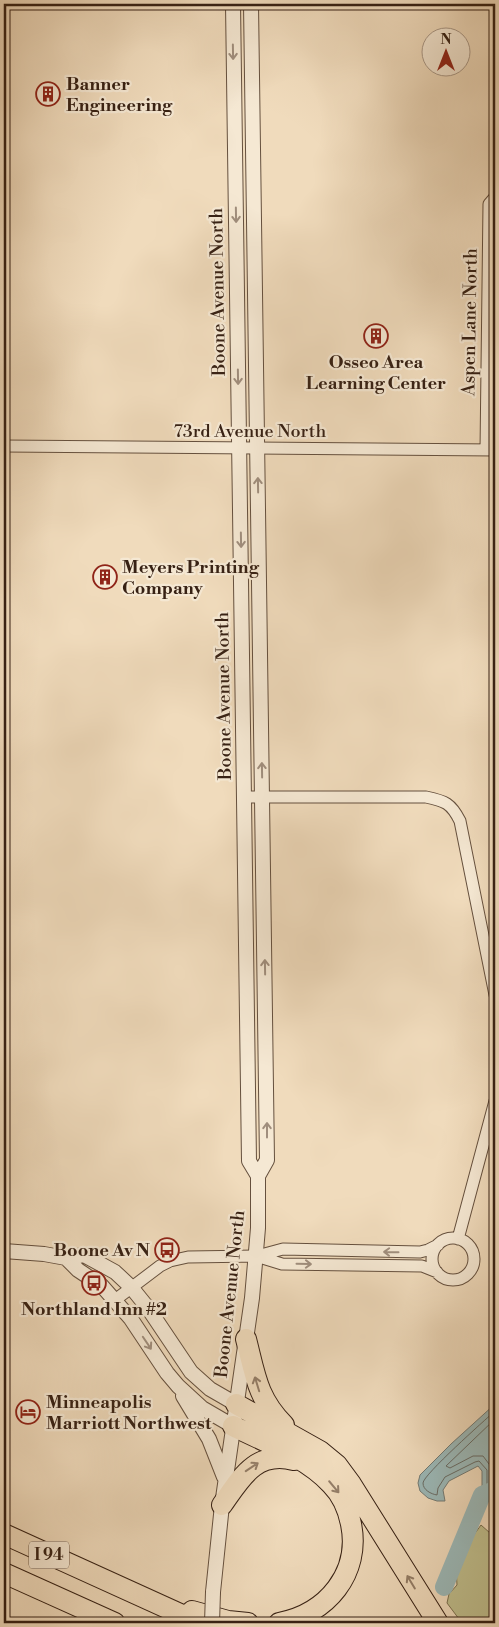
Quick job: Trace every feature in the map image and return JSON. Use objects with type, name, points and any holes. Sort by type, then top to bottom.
[{"type":"highway","points":[[246,1339],[262,1398],[276,1417],[296,1437]]},
{"type":"highway","points":[[236,1404],[325,1455],[343,1472],[438,1623]]},
{"type":"highway","points":[[233,1426],[311,1467],[335,1488],[346,1508],[352,1537],[350,1563],[340,1584],[325,1602],[304,1616],[279,1623]]},
{"type":"highway","points":[[222,1505],[244,1474],[260,1462],[272,1459],[288,1459],[311,1467]]},
{"type":"highway","name":"I 94","points":[[4,1534],[200,1623]]},
{"type":"highway","name":"I 94","points":[[4,1574],[115,1623]]},
{"type":"highway","points":[[94,1576],[169,1604],[228,1621],[248,1623]]},
{"type":"street","name":"Boone Avenue North","points":[[233,4],[249,1161],[258,1176]]},
{"type":"street","name":"Boone Avenue North","points":[[212,1623],[213,1592],[222,1505],[256,1256],[258,1176],[267,1160],[251,4]]},
{"type":"street","name":"Aspen Lane North","points":[[491,450],[489,204],[495,197]]},
{"type":"street","name":"73rd Avenue North","points":[[4,446],[491,450]]},
{"type":"street","points":[[245,797],[426,797],[442,800],[454,809],[460,821],[495,995]]},
{"type":"street","points":[[458,1239],[495,1101]]},
{"type":"street","points":[[115,1300],[160,1266],[180,1258],[256,1256],[283,1249],[420,1252],[428,1250],[449,1238],[466,1242],[473,1251],[474,1260],[471,1270],[461,1278],[453,1280],[444,1278],[437,1272],[422,1266],[282,1264],[256,1256]]},
{"type":"street","points":[[437,1272],[432,1261],[438,1245]]},
{"type":"street","points":[[4,1251],[66,1258],[84,1255],[115,1272],[148,1308],[191,1372],[210,1388],[236,1404]]},
{"type":"street","points":[[66,1258],[78,1270],[102,1286],[115,1300],[131,1319],[167,1373],[178,1386],[202,1408],[233,1426]]},
{"type":"street","points":[[178,1386],[209,1439],[225,1480]]},
{"type":"shaded area","points":[[481,1525],[490,1533],[495,1526],[495,1622],[462,1623],[447,1603],[449,1594],[457,1585],[456,1567],[465,1547]]},
{"type":"water","points":[[495,1404],[495,1504],[482,1495],[482,1471],[478,1466],[449,1481],[443,1490],[445,1501],[428,1498],[420,1491],[418,1483],[420,1475]]},
{"type":"waterway","points":[[444,1587],[482,1495],[495,1490]]},
{"type":"place","name":"Banner Engineering","points":[[48,94]]},
{"type":"place","name":"Osseo Area Learning Center","points":[[376,336]]},
{"type":"place","name":"Meyers Printing Company","points":[[105,577]]},
{"type":"place","name":"Boone Av N","points":[[167,1250]]},
{"type":"place","name":"Northland Inn #2","points":[[94,1283]]},
{"type":"place","name":"Minneapolis Marriott Northwest","points":[[28,1412]]}]
